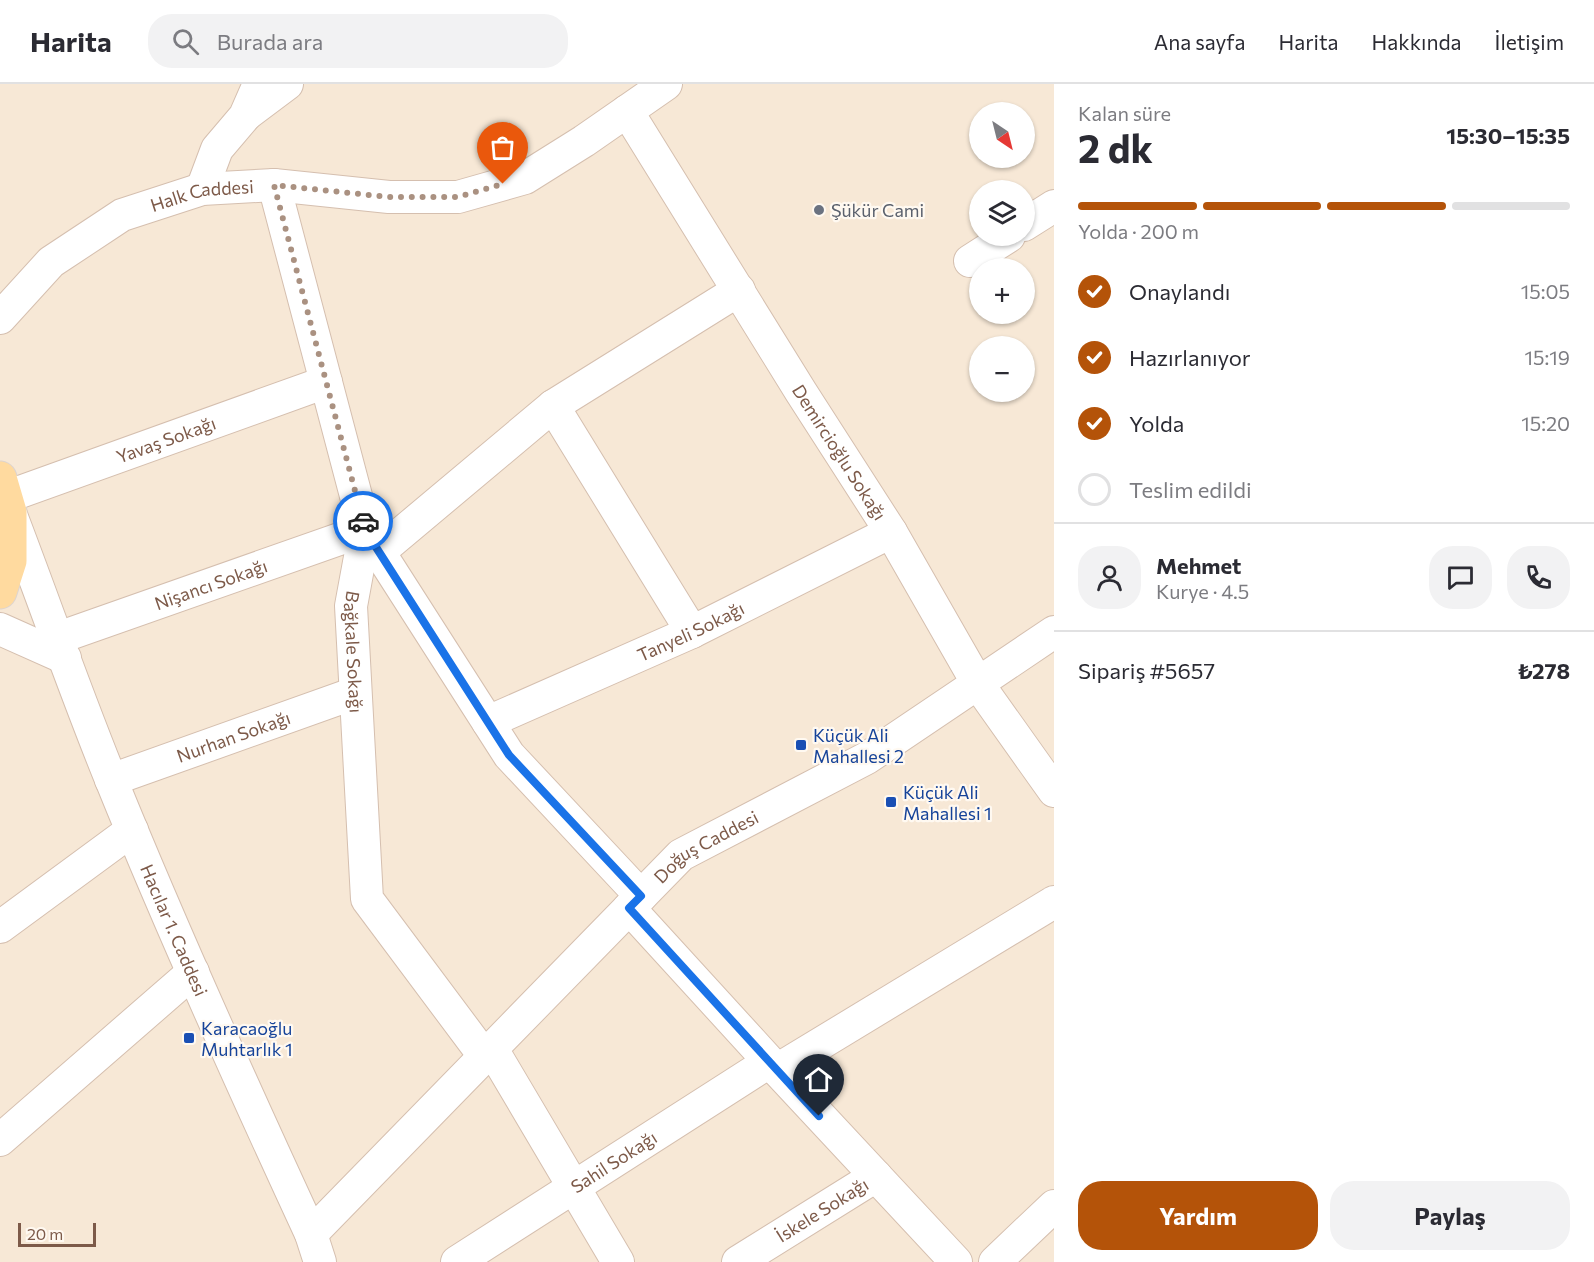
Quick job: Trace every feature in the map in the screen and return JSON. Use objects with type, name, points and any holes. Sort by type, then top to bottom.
[{"type":"main road","points":[[0,592],[10,561],[5,496]]},
{"type":"street","points":[[245,116],[259,84]]},
{"type":"street","points":[[202,189],[218,149],[245,116],[287,84]]},
{"type":"street","name":"Halk Caddesi","points":[[0,318],[51,262],[122,215],[202,189],[274,185],[389,197],[458,197],[525,178],[584,141],[666,84]]},
{"type":"street","name":"Demircioğlu Sokağı","points":[[627,111],[801,392],[891,532],[978,684],[1054,791]]},
{"type":"street","name":"Bağkale Sokağı","points":[[274,185],[326,382],[372,541],[351,606],[367,899],[488,1053],[618,1262]]},
{"type":"street","points":[[1035,218],[1054,206]]},
{"type":"street","points":[[975,258],[993,246]]},
{"type":"street","points":[[739,290],[553,406],[372,541],[509,755],[773,1066],[956,1262]]},
{"type":"street","name":"Yavaş Sokağı","points":[[5,496],[326,382]]},
{"type":"street","points":[[553,406],[692,632]]},
{"type":"street","name":"Hacılar 1. Caddesi","points":[[5,496],[111,780],[313,1252]]},
{"type":"street","name":"Tanyeli Sokağı","points":[[488,722],[692,632],[891,532]]},
{"type":"street","name":"Nişancı Sokağı","points":[[61,648],[372,541]]},
{"type":"street","points":[[0,629],[61,648]]},
{"type":"street","name":"Doğuş Caddesi","points":[[313,1252],[488,1053],[681,855],[867,758],[1054,632]]},
{"type":"street","name":"Nurhan Sokağı","points":[[111,780],[356,693]]},
{"type":"street","points":[[0,927],[132,830]]},
{"type":"street","name":"Sahil Sokağı","points":[[457,1262],[573,1187],[773,1066],[1054,902]]},
{"type":"street","points":[[0,1140],[193,972]]},
{"type":"street","name":"İskele Sokağı","points":[[738,1262],[876,1176]]},
{"type":"street","points":[[995,1262],[1054,1206]]},
{"type":"shaded area","points":[[0,84],[1054,84],[1054,1262],[0,1262]]},
{"type":"way so far","points":[[363,521],[274,185],[389,197],[458,197],[503,184]]},
{"type":"place","name":"Şükür Cami","points":[[819,210]]},
{"type":"place","name":"Küçük Ali Mahallesi 2","points":[[801,745]]},
{"type":"place","name":"Küçük Ali Mahallesi 1","points":[[891,802]]},
{"type":"place","name":"Karacaoğlu Muhtarlık 1","points":[[189,1038]]},
{"type":"route","points":[[363,521],[365,530],[509,755],[641,896],[629,908],[819,1116]]}]
